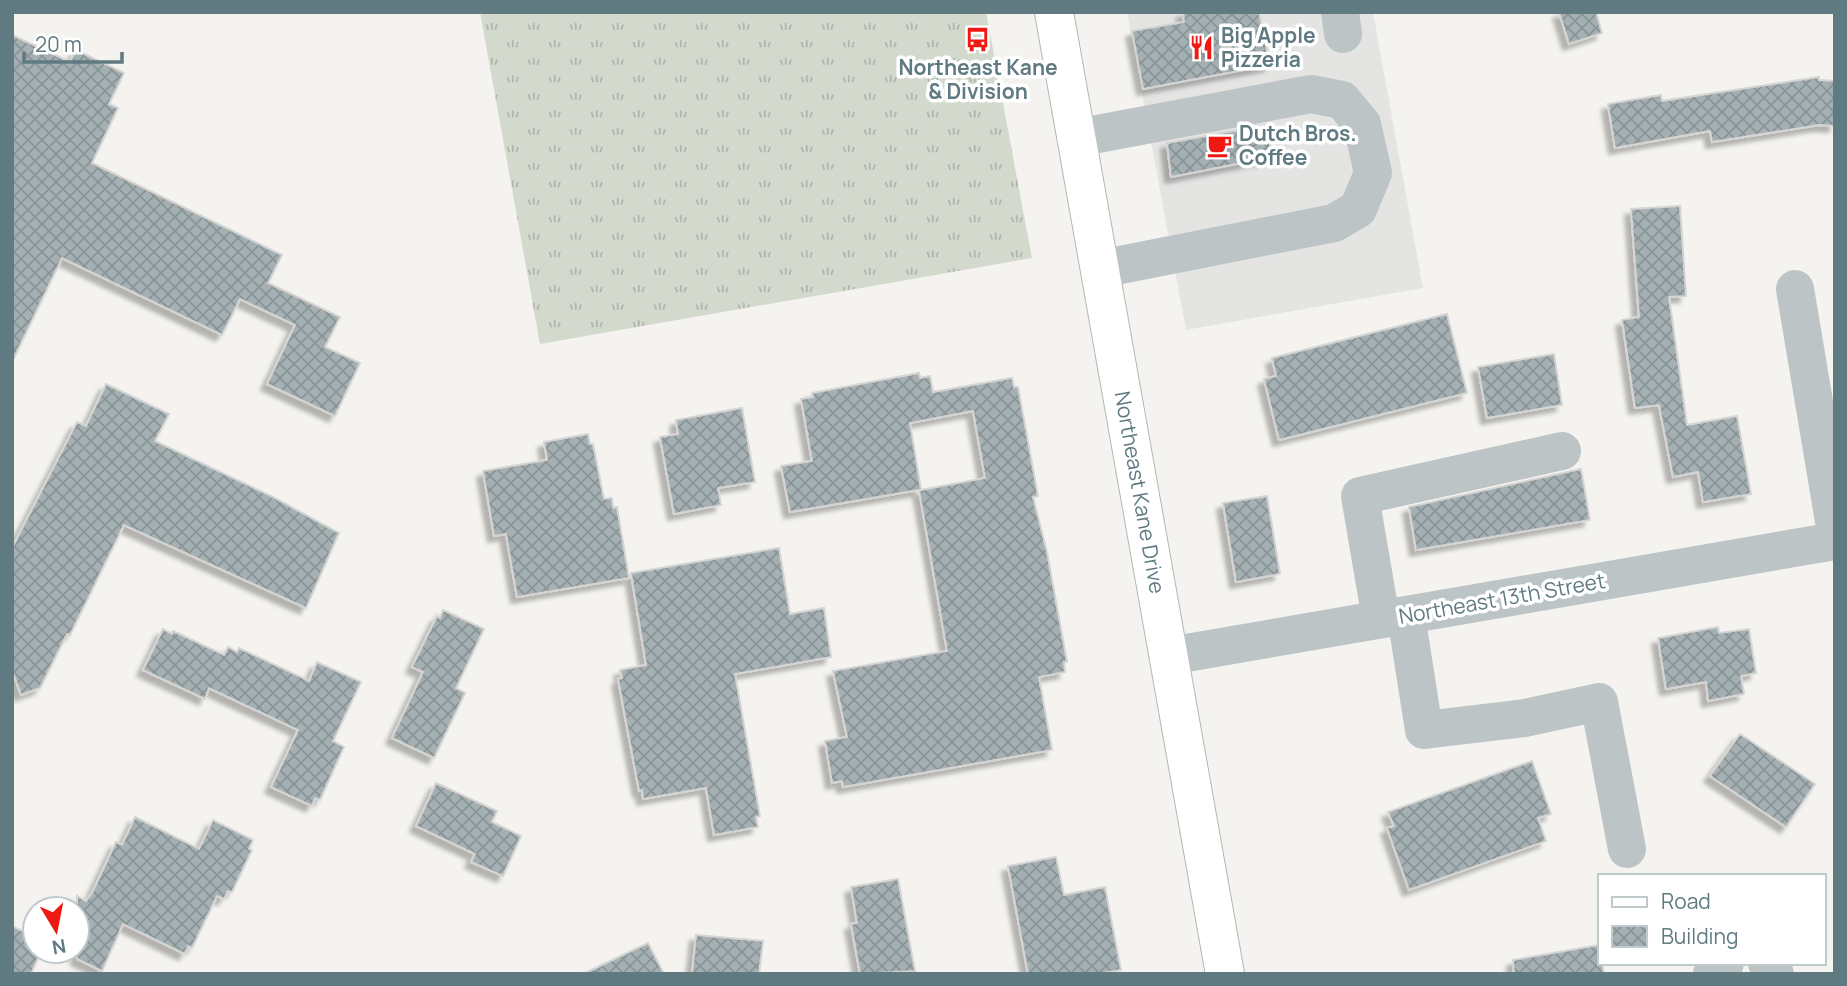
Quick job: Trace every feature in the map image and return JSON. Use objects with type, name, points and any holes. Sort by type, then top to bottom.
[{"type":"main road","name":"Northeast Kane Drive","points":[[1054,12],[1225,974]]},
{"type":"street","points":[[1076,138],[1311,94],[1342,100],[1362,124],[1373,173],[1358,209],[1334,223],[1100,269]]},
{"type":"street","points":[[1795,289],[1835,527]]},
{"type":"street","points":[[1562,452],[1360,496],[1424,730],[1525,718],[1599,702],[1627,849]]},
{"type":"street","name":"Northeast 13th Street","points":[[1169,656],[1835,541]]},
{"type":"shaded area","points":[[1127,12],[1373,12],[1423,288],[1186,330]]},
{"type":"green space","points":[[480,12],[986,12],[1032,258],[540,344]]},
{"type":"building","name":"Big Apple Pizzeria","points":[[1183,12],[1259,12],[1270,65],[1143,89],[1132,31],[1184,22]]},
{"type":"building","points":[[1559,12],[1596,12],[1602,33],[1569,44]]},
{"type":"building","points":[[12,35],[70,62],[76,50],[124,73],[109,104],[118,108],[92,163],[282,255],[268,283],[340,317],[325,347],[360,363],[335,416],[267,384],[295,325],[240,299],[222,335],[62,258],[12,362]]},
{"type":"building","points":[[1819,77],[1819,80],[1835,81],[1835,126],[1819,125],[1712,142],[1710,131],[1615,148],[1608,104],[1661,95],[1662,101]]},
{"type":"building","name":"Dutch Bros. Coffee","points":[[1267,125],[1272,157],[1171,177],[1167,143]]},
{"type":"building","points":[[1680,206],[1686,296],[1669,297],[1687,425],[1737,416],[1751,494],[1703,502],[1698,472],[1673,477],[1659,405],[1635,408],[1622,320],[1639,317],[1631,209]]},
{"type":"building","points":[[1447,314],[1467,393],[1279,440],[1264,379],[1276,376],[1272,358]]},
{"type":"building","points":[[1554,354],[1562,405],[1487,418],[1478,367]]},
{"type":"building","points":[[919,373],[920,378],[930,376],[933,392],[1012,378],[1014,387],[1018,387],[1038,496],[1033,497],[1047,552],[1067,662],[1064,662],[1065,672],[1039,677],[1052,750],[843,787],[842,781],[832,783],[825,741],[847,737],[833,671],[947,651],[919,490],[790,512],[781,466],[812,461],[801,399],[813,397],[812,393]],"holes":[[[973,411],[985,478],[921,490],[910,423]]]},
{"type":"building","points":[[106,384],[169,414],[155,441],[273,497],[339,533],[306,608],[124,525],[70,635],[67,634],[40,688],[21,695],[12,670],[12,548],[77,422],[86,426]]},
{"type":"building","points":[[742,408],[755,482],[718,488],[721,505],[674,514],[660,437],[678,434],[676,420]]},
{"type":"building","points":[[588,434],[590,444],[593,444],[604,499],[612,498],[613,508],[617,507],[629,578],[517,597],[506,534],[494,536],[483,471],[547,460],[544,442]]},
{"type":"building","points":[[1581,469],[1590,520],[1416,550],[1409,507]]},
{"type":"building","points":[[1267,496],[1280,574],[1236,582],[1223,503]]},
{"type":"building","points":[[779,548],[790,614],[824,608],[831,657],[735,674],[760,816],[756,817],[758,827],[714,835],[706,788],[643,799],[642,790],[639,791],[618,679],[622,678],[620,670],[646,665],[631,573]]},
{"type":"building","points":[[443,610],[484,629],[456,688],[465,693],[434,758],[392,738],[423,672],[412,667],[437,616],[440,618]]},
{"type":"building","points":[[1718,627],[1719,633],[1749,629],[1756,673],[1741,676],[1744,694],[1708,701],[1706,682],[1666,689],[1658,638]]},
{"type":"building","points":[[163,629],[224,655],[228,647],[237,652],[239,648],[309,681],[317,662],[361,682],[333,741],[344,747],[320,800],[315,798],[312,806],[271,787],[298,730],[209,688],[205,699],[143,670]]},
{"type":"building","points":[[1740,734],[1815,784],[1786,827],[1710,776]]},
{"type":"building","points":[[1532,761],[1551,814],[1538,818],[1546,841],[1409,890],[1387,828],[1394,826],[1388,812]]},
{"type":"building","points":[[436,783],[497,811],[492,822],[521,836],[503,876],[471,862],[475,854],[416,826]]},
{"type":"building","points":[[135,817],[199,849],[213,820],[253,840],[249,849],[252,850],[232,892],[228,891],[224,899],[217,896],[192,948],[188,946],[185,954],[123,924],[102,971],[90,965],[90,895],[116,842],[122,845]]},
{"type":"building","points":[[1056,857],[1064,895],[1105,887],[1121,970],[1097,974],[1028,974],[1008,866]]},
{"type":"building","points":[[898,879],[915,971],[860,974],[851,924],[857,923],[851,887]]},
{"type":"building","points":[[12,926],[21,930],[21,965],[35,965],[31,974],[12,974]]},
{"type":"building","points":[[696,935],[763,941],[759,974],[692,974]]},
{"type":"building","points":[[648,943],[664,974],[583,974]]},
{"type":"building","points":[[1598,945],[1598,965],[1602,965],[1604,974],[1514,974],[1513,960]]},
{"type":"place","name":"Northeast Kane & Division","points":[[978,39]]},
{"type":"place","name":"Big Apple Pizzeria","points":[[1201,48]]},
{"type":"place","name":"Dutch Bros. Coffee","points":[[1219,146]]}]
